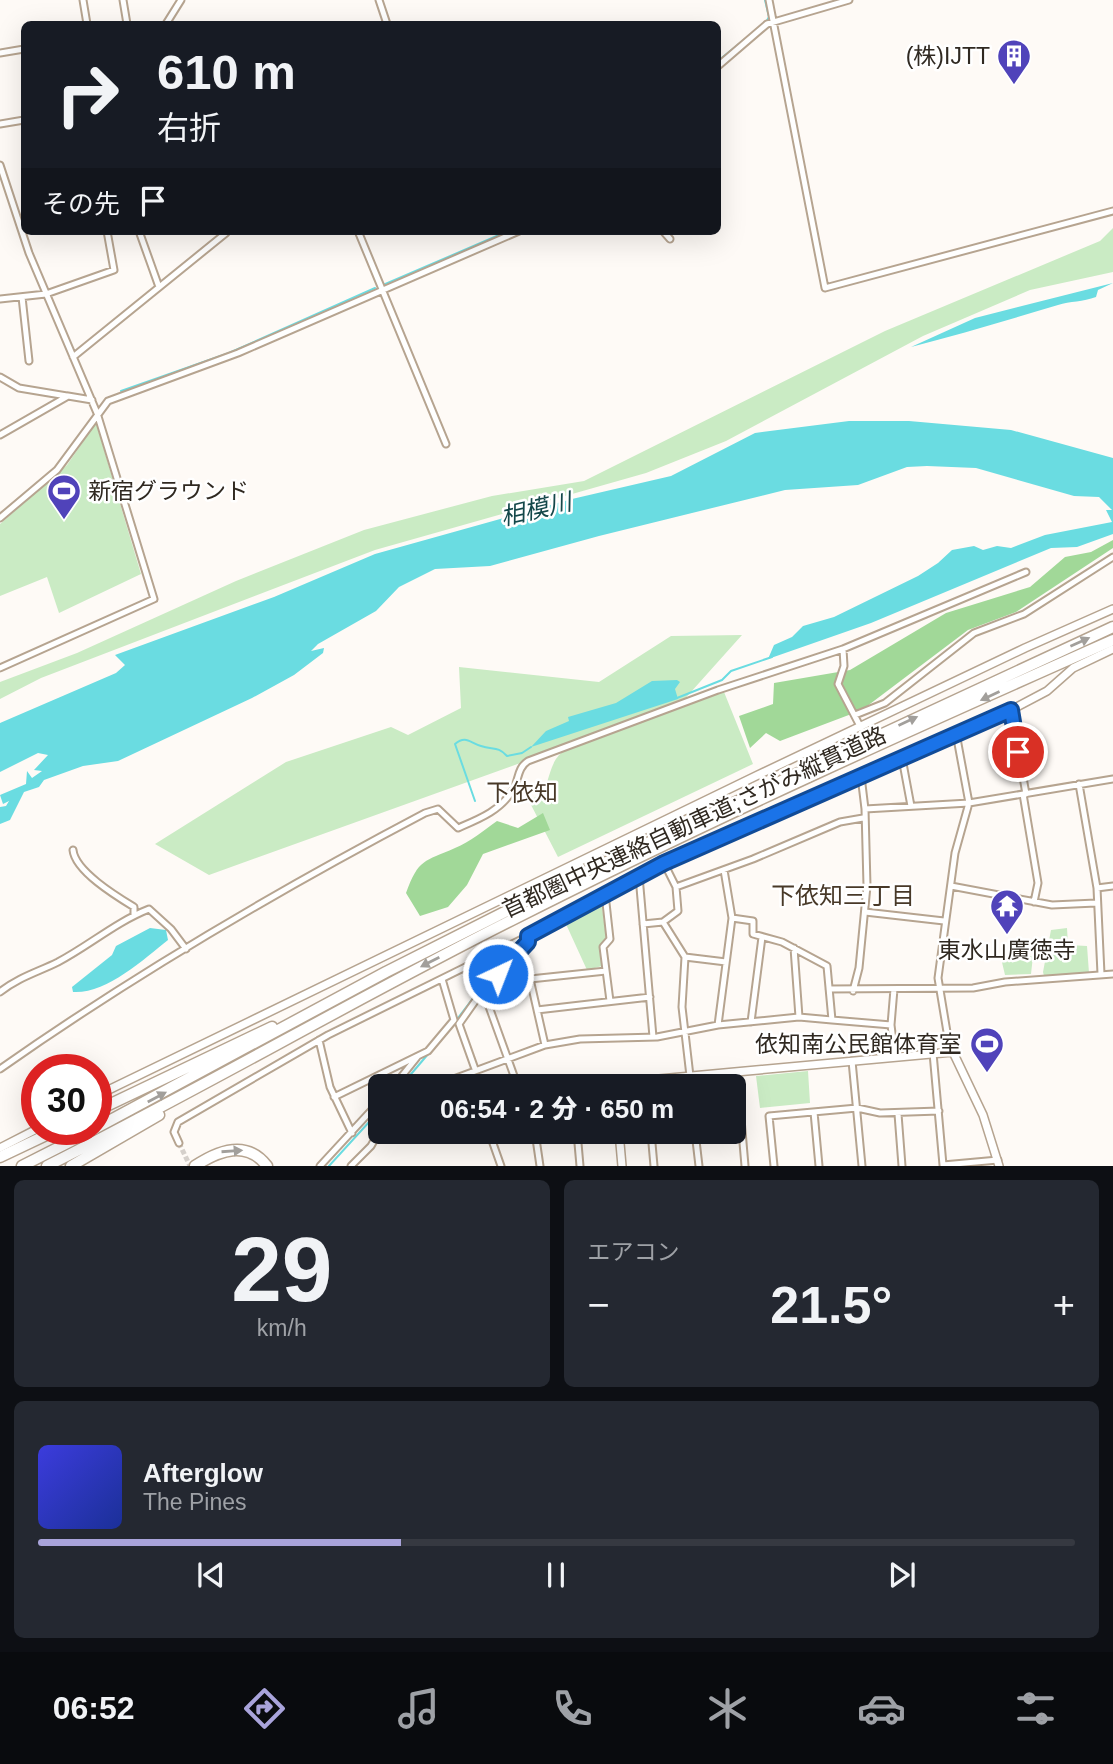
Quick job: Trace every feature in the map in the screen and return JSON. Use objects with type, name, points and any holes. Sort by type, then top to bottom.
[{"type":"highway","name":"首都圏中央連絡自動車道;さがみ縦貫道路","points":[[112,1119],[386,972],[620,855],[1113,627]]},
{"type":"highway","name":"首都圏中央連絡自動車道;さがみ縦貫道路","points":[[47,1166],[227,1072],[384,985],[561,895],[1113,640]]},
{"type":"highway","points":[[112,1103],[386,972]]},
{"type":"highway","points":[[71,1166],[227,1072]]},
{"type":"highway","points":[[0,1157],[26,1145]]},
{"type":"highway","name":"首都圏中央連絡自動車道;さがみ縦貫道路","points":[[22,1166],[63,1145]]},
{"type":"highway","points":[[195,1166],[214,1154],[238,1149],[255,1154],[267,1166]]},
{"type":"street","points":[[83,0],[86,21]]},
{"type":"street","points":[[123,0],[126,21]]},
{"type":"street","points":[[168,21],[181,0]]},
{"type":"street","points":[[379,0],[386,21]]},
{"type":"street","points":[[769,0],[825,288],[1113,211]]},
{"type":"street","points":[[721,64],[773,21],[849,0]]},
{"type":"street","points":[[0,52],[21,49]]},
{"type":"street","points":[[0,124],[21,120]]},
{"type":"street","points":[[0,165],[21,224]]},
{"type":"street","points":[[0,668],[154,599],[97,412],[46,294],[25,235]]},
{"type":"street","points":[[0,299],[46,294],[114,270],[108,235]]},
{"type":"street","points":[[140,235],[159,287]]},
{"type":"street","points":[[73,357],[224,235]]},
{"type":"street","points":[[360,235],[446,444]]},
{"type":"street","points":[[0,518],[57,470],[97,412],[108,401],[238,353],[510,235]]},
{"type":"street","points":[[666,235],[670,239]]},
{"type":"street","points":[[22,297],[29,361]]},
{"type":"street","points":[[0,377],[19,388],[92,400]]},
{"type":"street","points":[[0,435],[68,396]]},
{"type":"street","points":[[855,715],[885,703],[974,633],[1024,614],[1113,557]]},
{"type":"street","points":[[0,1069],[114,993],[316,870],[425,813],[438,809],[458,828],[495,811],[512,791],[520,768],[528,761],[719,690],[843,649],[1026,572]]},
{"type":"street","points":[[112,1088],[758,775],[1025,648],[1113,610]]},
{"type":"street","points":[[843,649],[844,666],[838,684],[861,728]]},
{"type":"street","points":[[178,1143],[174,1132],[178,1122],[319,1040],[528,936],[664,863],[1011,710],[1047,691],[1073,668],[1113,649]]},
{"type":"street","points":[[1011,710],[1038,883],[1034,902]]},
{"type":"street","points":[[933,1053],[943,1165],[998,1163],[984,1115],[953,1052],[938,989],[944,921],[955,853],[969,803],[956,733]]},
{"type":"street","points":[[902,758],[911,806]]},
{"type":"street","points":[[853,991],[865,912],[867,877],[861,776]]},
{"type":"street","points":[[864,809],[969,803],[1113,779]]},
{"type":"street","points":[[1079,785],[1097,888],[1101,974]]},
{"type":"street","points":[[676,887],[840,822],[863,818]]},
{"type":"street","points":[[73,850],[77,863],[116,896],[134,907],[134,915]]},
{"type":"street","points":[[643,924],[663,922],[678,911],[676,887],[664,863]]},
{"type":"street","points":[[718,1025],[732,918],[724,870]]},
{"type":"street","points":[[639,876],[653,1037]]},
{"type":"street","points":[[951,886],[1052,905],[1096,903]]},
{"type":"street","points":[[1097,888],[1113,886]]},
{"type":"street","points":[[605,894],[610,939],[603,947],[610,1001]]},
{"type":"street","points":[[0,992],[18,978],[57,962],[134,915],[149,909],[171,929],[186,949]]},
{"type":"street","points":[[865,912],[944,921]]},
{"type":"street","points":[[732,918],[753,921],[752,934],[794,948],[827,966],[832,1020]]},
{"type":"street","points":[[663,922],[685,957],[682,1007],[690,1074]]},
{"type":"street","points":[[475,1069],[459,1024],[483,990],[528,942],[528,936]]},
{"type":"street","points":[[751,1022],[762,937]]},
{"type":"street","points":[[794,948],[799,1017]]},
{"type":"street","points":[[513,957],[530,979],[545,1045]]},
{"type":"street","points":[[685,957],[726,962]]},
{"type":"street","points":[[530,979],[606,971]]},
{"type":"street","points":[[829,989],[938,989],[1113,974]]},
{"type":"street","points":[[334,1097],[428,1051],[454,1020],[442,979]]},
{"type":"street","points":[[894,989],[891,1025],[895,1057]]},
{"type":"street","points":[[483,990],[514,1074]]},
{"type":"street","points":[[537,1010],[650,997]]},
{"type":"street","points":[[463,1074],[507,1056],[580,1039],[653,1037],[718,1025],[799,1017],[891,1025]]},
{"type":"street","points":[[319,1040],[334,1097],[352,1133]]},
{"type":"street","points":[[714,1074],[953,1052]]},
{"type":"street","points":[[403,1074],[418,1056]]},
{"type":"street","points":[[852,1061],[862,1166]]},
{"type":"street","points":[[774,1166],[769,1116],[856,1108],[898,1114],[939,1111]]},
{"type":"street","points":[[813,1166],[819,1165],[814,1112]]},
{"type":"street","points":[[898,1114],[902,1166]]},
{"type":"street","points":[[320,1166],[368,1115]]},
{"type":"street","points":[[0,1148],[21,1137]]},
{"type":"street","points":[[353,1165],[373,1144]]},
{"type":"street","points":[[493,1144],[501,1166]]},
{"type":"street","points":[[537,1144],[540,1166]]},
{"type":"street","points":[[578,1144],[580,1166]]},
{"type":"street","points":[[621,1144],[622,1166]]},
{"type":"street","points":[[652,1144],[654,1166]]},
{"type":"street","points":[[696,1144],[698,1166]]},
{"type":"street","points":[[743,1144],[745,1166]]},
{"type":"green space","points":[[1113,228],[1113,272],[1030,290],[923,336],[726,441],[646,473],[375,550],[41,678],[0,699],[0,682],[77,653],[236,581],[364,530],[492,496],[584,481],[885,331],[1100,241]]},
{"type":"green space","name":"新宿グラウンド","points":[[96,423],[141,574],[59,613],[47,577],[0,596],[0,524],[67,465]]},
{"type":"green space","points":[[1113,540],[1113,548],[1016,612],[968,630],[862,710],[780,741],[766,733],[750,748],[739,716],[773,704],[774,683],[850,670],[946,613],[1030,587],[1065,557],[1091,552]]},
{"type":"green space","points":[[742,635],[682,702],[722,687],[753,764],[558,857],[529,801],[544,792],[553,764],[561,753],[587,739],[209,875],[155,844],[286,762],[391,727],[408,735],[461,708],[459,667],[599,682],[671,636]]},
{"type":"green space","points":[[543,813],[550,830],[483,854],[467,885],[448,907],[420,916],[406,893],[419,867],[429,859],[466,843],[497,821],[518,828]]},
{"type":"green space","points":[[601,900],[606,937],[600,946],[602,966],[587,970],[565,922]]},
{"type":"green space","points":[[1067,928],[1068,945],[1087,946],[1089,973],[1044,976],[1051,930]]},
{"type":"green space","points":[[1033,956],[1031,974],[1005,975],[1001,958]]},
{"type":"green space","points":[[808,1071],[810,1103],[760,1108],[756,1076]]},
{"type":"water","points":[[1113,283],[1098,290],[1096,297],[1091,299],[1063,304],[911,347],[975,318]]},
{"type":"water","points":[[849,421],[909,421],[1011,430],[1113,458],[1113,534],[1077,547],[1051,548],[871,623],[768,659],[774,645],[792,637],[803,626],[834,617],[918,576],[952,550],[974,546],[983,550],[997,546],[1011,548],[1045,535],[1112,522],[1106,510],[1112,510],[1099,497],[1074,496],[976,468],[907,467],[858,485],[785,490],[490,566],[435,569],[399,587],[376,611],[318,644],[311,651],[324,648],[323,653],[294,675],[252,698],[118,761],[83,766],[44,780],[39,787],[24,792],[10,820],[0,824],[0,807],[6,806],[9,801],[3,804],[0,795],[26,784],[27,771],[32,778],[42,771],[34,770],[48,755],[38,753],[0,772],[0,723],[116,673],[125,665],[115,655],[274,597],[375,554],[572,499],[671,476],[755,433]]},
{"type":"water","points":[[652,681],[680,682],[675,689],[678,699],[531,747],[546,731],[569,721],[568,717],[616,703]]},
{"type":"water","points":[[150,928],[166,930],[168,940],[111,982],[98,988],[73,992],[72,987],[112,955],[116,946]]},
{"type":"waterway","points":[[721,59],[766,22],[769,17],[765,0]]},
{"type":"waterway","points":[[383,285],[499,235]]},
{"type":"waterway","points":[[121,391],[229,353],[375,288]]},
{"type":"waterway","points":[[677,698],[722,680],[731,671],[772,657]]},
{"type":"waterway","points":[[475,801],[455,744],[468,740],[498,749],[507,756],[522,753],[531,747]]},
{"type":"waterway","points":[[455,1022],[483,985],[519,946]]},
{"type":"waterway","points":[[411,1074],[429,1053]]},
{"type":"waterway","points":[[329,1166],[368,1123]]},
{"type":"tunnel","points":[[179,1143],[190,1166]]},
{"type":"place","name":"(株)IJTT","points":[[1014,86]]},
{"type":"place","name":"新宿グラウンド","points":[[64,521]]},
{"type":"place","name":"東水山廣徳寺","points":[[1007,936]]},
{"type":"place","name":"依知南公民館体育室","points":[[987,1074]]},
{"type":"district","name":"下依知","points":[[522,792]]},
{"type":"district","name":"下依知三丁目","points":[[843,895]]},
{"type":"route","points":[[498,974],[528,942],[528,936],[664,863],[1011,710],[1018,752]]},
{"type":"water label","name":"相模川","points":[[536,509]]}]
